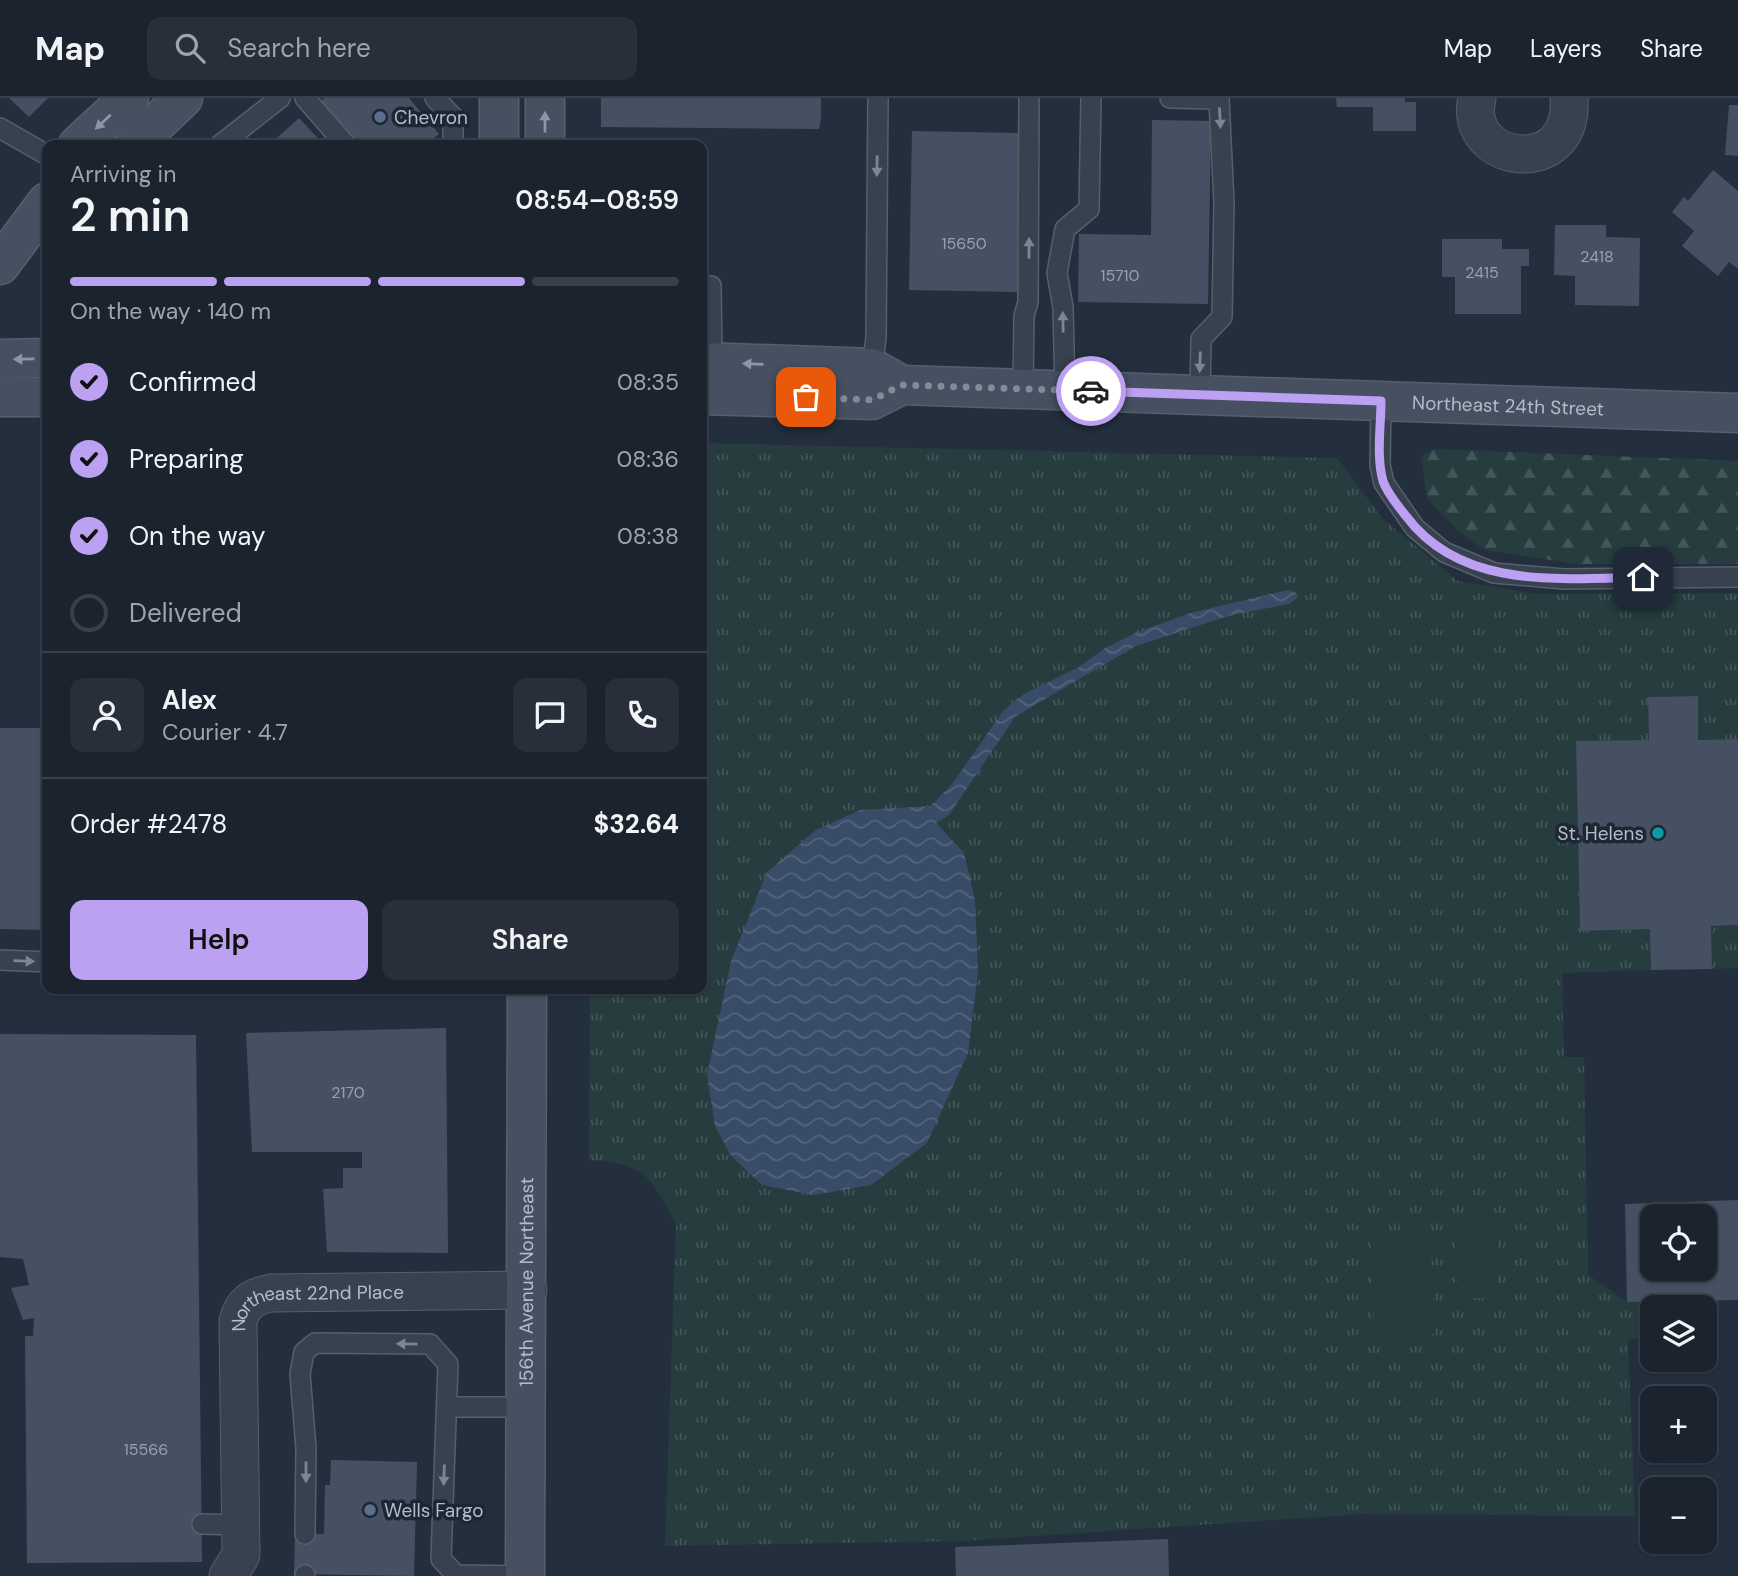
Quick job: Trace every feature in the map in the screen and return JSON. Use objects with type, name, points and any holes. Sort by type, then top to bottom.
[{"type":"main road","points":[[83,140],[129,98]]},
{"type":"main road","points":[[139,140],[183,98]]},
{"type":"main road","points":[[499,98],[499,140]]},
{"type":"main road","points":[[545,98],[545,140]]},
{"type":"main road","points":[[0,265],[42,212]]},
{"type":"main road","points":[[0,359],[42,358]]},
{"type":"main road","name":"Northeast 24th Street","points":[[707,373],[887,377],[1023,390],[1738,412]]},
{"type":"main road","points":[[0,397],[42,397]]},
{"type":"main road","name":"156th Avenue Northeast","points":[[525,1576],[527,994]]},
{"type":"street","points":[[1477,98],[1477,119],[1482,133],[1492,144],[1519,155],[1548,148],[1559,139],[1570,112],[1569,98]]},
{"type":"street","name":"Northeast 22nd Place","points":[[228,1576],[241,1555],[238,1321],[249,1300],[271,1293],[528,1290]]},
{"type":"lane","points":[[226,140],[280,98]]},
{"type":"lane","points":[[305,98],[342,140]]},
{"type":"lane","points":[[435,98],[453,117],[453,140]]},
{"type":"lane","points":[[878,98],[876,338],[887,377]]},
{"type":"lane","points":[[1023,390],[1024,316],[1028,302],[1029,98]]},
{"type":"lane","points":[[1065,390],[1063,307],[1056,272],[1065,229],[1089,209],[1091,98]]},
{"type":"lane","points":[[1170,98],[1219,99],[1224,203],[1222,317],[1201,339],[1200,395]]},
{"type":"lane","points":[[0,128],[42,152]]},
{"type":"lane","points":[[707,344],[711,286]]},
{"type":"lane","points":[[1381,401],[1380,465],[1384,483],[1415,528],[1444,552],[1494,573],[1564,579],[1738,577]]},
{"type":"lane","points":[[0,961],[42,962]]},
{"type":"lane","points":[[305,1534],[306,1448],[300,1374],[304,1352],[315,1343],[430,1344],[449,1364],[441,1559],[456,1575],[525,1576]]},
{"type":"lane","points":[[447,1407],[527,1408]]},
{"type":"lane","points":[[202,1524],[239,1525]]},
{"type":"green space","points":[[707,443],[1337,458],[1383,519],[1458,581],[1536,594],[1738,593],[1738,739],[1698,740],[1697,696],[1648,697],[1649,740],[1576,742],[1580,931],[1650,929],[1651,970],[1562,973],[1564,1057],[1584,1057],[1588,1275],[1627,1302],[1640,1302],[1640,1338],[1628,1340],[1635,1516],[1363,1514],[961,1541],[665,1546],[676,1224],[660,1194],[644,1176],[635,1169],[589,1160],[590,994],[707,994]]},
{"type":"green space","points":[[1435,449],[1738,461],[1738,564],[1577,564],[1485,550],[1458,531],[1427,498],[1421,456]]},
{"type":"green space","points":[[1738,925],[1738,968],[1712,969],[1711,926]]},
{"type":"green space","points":[[1496,1218],[1499,1297],[1458,1299],[1455,1220]]},
{"type":"green space","points":[[1371,1233],[1430,1233],[1435,1334],[1374,1336]]},
{"type":"green space","points":[[1717,1300],[1719,1300],[1718,1335]]},
{"type":"water","points":[[1288,590],[1295,592],[1298,597],[1289,604],[1228,616],[1136,646],[1015,717],[949,815],[936,823],[964,853],[975,900],[978,973],[968,1053],[927,1143],[871,1185],[814,1195],[762,1185],[731,1156],[715,1126],[707,1075],[731,961],[767,872],[816,830],[860,810],[931,806],[952,784],[1004,710],[1024,694],[1079,667],[1105,648],[1135,633],[1190,613]]},
{"type":"building","points":[[9,98],[48,98],[29,117]]},
{"type":"building","name":"Chevron","points":[[324,98],[409,98],[439,134],[431,140],[354,140],[321,101]]},
{"type":"building","points":[[601,98],[821,98],[821,118],[819,129],[601,127]]},
{"type":"building","points":[[1336,98],[1405,98],[1405,102],[1416,102],[1416,131],[1373,131],[1373,107],[1337,107]]},
{"type":"building","points":[[1729,105],[1738,105],[1738,156],[1725,155]]},
{"type":"building","points":[[299,118],[319,140],[275,140]]},
{"type":"building","points":[[1152,120],[1211,121],[1208,304],[1078,302],[1079,234],[1151,235]]},
{"type":"building","points":[[912,131],[1019,133],[1017,292],[909,290]]},
{"type":"building","points":[[1713,170],[1738,191],[1738,269],[1729,262],[1718,276],[1682,246],[1694,231],[1672,212],[1684,197],[1688,201]]},
{"type":"building","points":[[1555,225],[1606,225],[1606,237],[1640,238],[1639,306],[1575,305],[1575,276],[1554,275]]},
{"type":"building","points":[[1442,239],[1502,239],[1502,249],[1529,249],[1529,266],[1521,266],[1521,314],[1455,314],[1455,277],[1442,277]]},
{"type":"building","name":"St. Helens","points":[[1698,696],[1698,740],[1738,739],[1738,925],[1711,926],[1712,969],[1651,970],[1650,929],[1580,931],[1576,741],[1649,740],[1648,697]]},
{"type":"building","points":[[0,728],[42,728],[42,930],[0,929]]},
{"type":"building","points":[[446,1028],[448,1253],[327,1252],[323,1189],[343,1188],[343,1168],[362,1168],[362,1152],[252,1152],[246,1033]]},
{"type":"building","points":[[0,1034],[196,1035],[202,1562],[27,1563],[25,1336],[33,1336],[34,1318],[23,1320],[11,1288],[29,1285],[23,1259],[0,1257]]},
{"type":"building","points":[[1738,1200],[1738,1300],[1717,1300],[1717,1295],[1640,1295],[1640,1302],[1627,1302],[1625,1204]]},
{"type":"building","name":"Wells Fargo","points":[[331,1460],[417,1462],[414,1576],[294,1574],[295,1534],[324,1534],[325,1485],[330,1485]]},
{"type":"building","points":[[1168,1539],[1169,1576],[956,1576],[955,1547]]},
{"type":"way so far","points":[[806,397],[872,400],[902,385],[1091,391]]},
{"type":"place","name":"Chevron","points":[[380,117]]},
{"type":"place","name":"St. Helens","points":[[1658,833]]},
{"type":"place","name":"Wells Fargo","points":[[370,1510]]},
{"type":"route","points":[[1091,391],[1381,401],[1380,465],[1384,483],[1415,528],[1444,552],[1494,573],[1564,579],[1643,577]]}]
